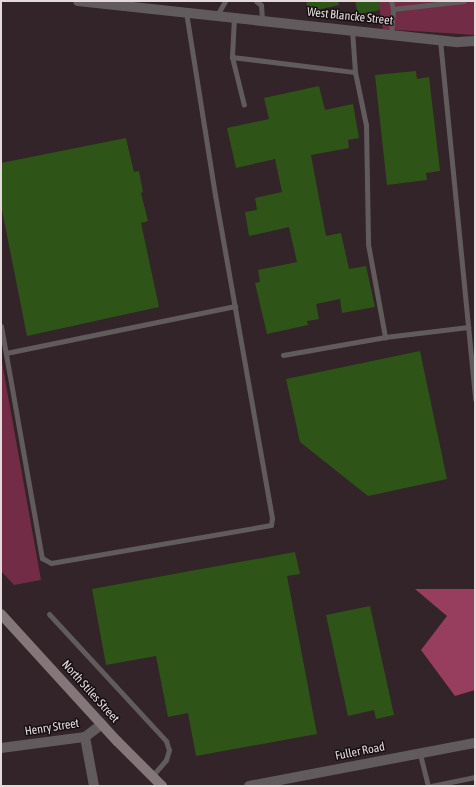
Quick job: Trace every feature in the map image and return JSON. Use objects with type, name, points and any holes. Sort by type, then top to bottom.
[{"type":"main road","name":"North Stiles Street","points":[[1,614],[117,741],[162,786]]},
{"type":"street","name":"West Blancke Street","points":[[78,1],[440,40],[475,41]]},
{"type":"street","name":"Henry Street","points":[[1,748],[85,737],[102,724]]},
{"type":"street","points":[[85,737],[94,786]]},
{"type":"street","name":"Fuller Road","points":[[249,786],[475,743]]},
{"type":"lane","points":[[217,16],[225,1]]},
{"type":"lane","points":[[256,1],[261,5],[262,20]]},
{"type":"lane","points":[[390,34],[393,9],[391,1]]},
{"type":"lane","points":[[393,9],[464,1]]},
{"type":"lane","points":[[1,326],[42,558],[51,562],[271,525],[272,518],[234,306],[186,12]]},
{"type":"lane","points":[[234,18],[232,57],[244,105]]},
{"type":"lane","points":[[352,30],[355,72],[366,125],[368,244],[385,337]]},
{"type":"lane","points":[[440,40],[475,399]]},
{"type":"lane","points":[[232,57],[355,72]]},
{"type":"lane","points":[[6,352],[234,306]]},
{"type":"lane","points":[[283,355],[385,337],[468,327]]},
{"type":"lane","points":[[50,614],[166,741],[169,750],[166,760],[152,776]]},
{"type":"lane","points":[[420,754],[430,786],[475,777]]},
{"type":"shaded area","points":[[378,1],[475,1],[475,35],[383,29]]},
{"type":"shaded area","points":[[1,357],[41,580],[14,585],[1,571]]},
{"type":"shaded area","points":[[415,589],[475,589],[475,690],[455,696],[421,650],[447,616]]},
{"type":"building","points":[[306,1],[338,1],[339,5],[308,12]]},
{"type":"building","points":[[355,1],[378,1],[380,10],[358,14]]},
{"type":"building","points":[[416,71],[417,79],[429,77],[440,171],[426,173],[427,180],[387,185],[375,75]]},
{"type":"building","points":[[319,86],[325,110],[353,104],[359,138],[348,140],[349,148],[311,155],[326,236],[341,233],[349,269],[366,266],[375,307],[342,313],[340,299],[316,304],[319,319],[307,321],[308,325],[267,334],[255,283],[260,282],[258,270],[297,262],[289,227],[249,236],[245,212],[257,210],[255,198],[282,192],[275,159],[236,168],[227,128],[269,119],[264,98]]},
{"type":"building","points":[[126,138],[134,172],[139,171],[143,192],[141,193],[148,221],[141,223],[159,307],[27,336],[1,205],[1,163]]},
{"type":"building","points":[[420,351],[447,479],[368,496],[300,442],[286,379]]},
{"type":"building","points":[[295,552],[300,574],[287,576],[317,734],[196,756],[188,713],[168,717],[156,656],[106,665],[92,589]]},
{"type":"building","points":[[370,606],[394,715],[376,719],[374,710],[348,716],[326,615]]}]
